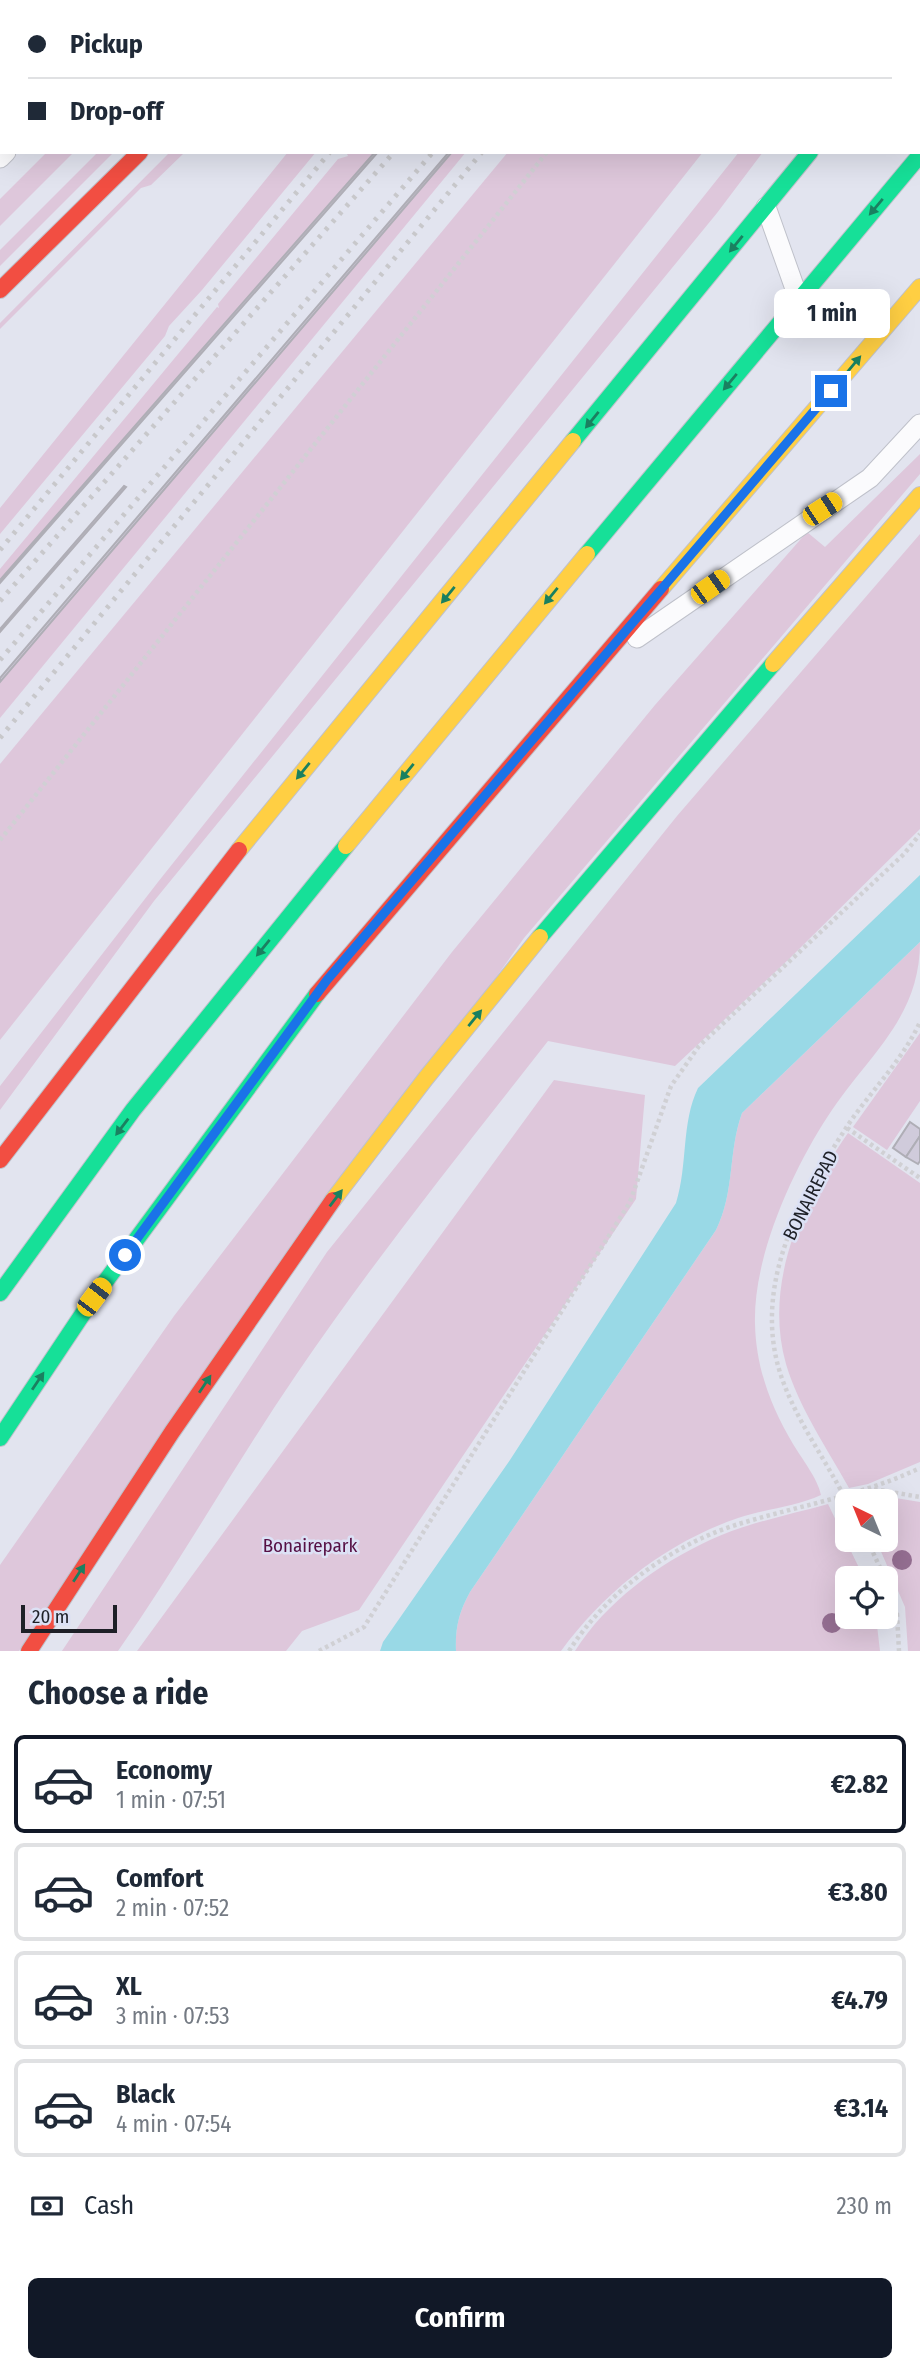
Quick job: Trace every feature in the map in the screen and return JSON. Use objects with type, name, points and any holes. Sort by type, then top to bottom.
[{"type":"main road","points":[[0,290],[138,154]]},
{"type":"main road","points":[[0,1160],[209,886],[808,154]]},
{"type":"main road","points":[[0,1293],[32,1245],[194,1031],[920,155]]},
{"type":"main road","points":[[0,1438],[94,1297],[327,980],[920,287]]},
{"type":"main road","points":[[29,1651],[268,1293],[425,1080],[643,814],[920,495]]},
{"type":"lane","points":[[766,207],[799,300]]},
{"type":"lane","points":[[598,664],[870,478],[920,424]]},
{"type":"path","points":[[0,840],[545,154]]},
{"type":"path","points":[[319,1651],[364,1627],[379,1604],[630,1202],[671,1086],[699,1046],[904,854],[920,834]]},
{"type":"path","name":"BONAIREPAD","points":[[841,1489],[783,1382],[774,1345],[771,1310],[787,1234],[817,1176],[920,1022]]},
{"type":"path","points":[[847,1128],[920,1178]]},
{"type":"path","points":[[873,1489],[920,1468]]},
{"type":"path","points":[[898,1493],[920,1496]]},
{"type":"path","points":[[569,1651],[594,1618],[628,1585],[702,1537],[739,1524],[835,1502]]},
{"type":"path","points":[[898,1629],[899,1651]]},
{"type":"green space","points":[[45,154],[72,154],[0,226],[0,199]]},
{"type":"green space","points":[[96,154],[112,154],[0,266],[0,250]]},
{"type":"green space","points":[[168,154],[183,154],[151,185],[141,188],[0,329],[0,323]]},
{"type":"green space","points":[[286,154],[314,154],[169,326],[165,336],[0,534],[0,508]]},
{"type":"green space","points":[[347,154],[373,154],[0,580],[0,569],[217,307],[219,308],[218,304],[338,159],[348,156]]},
{"type":"green space","points":[[450,154],[464,154],[0,718],[0,682]]},
{"type":"green space","points":[[506,154],[701,154],[0,1040],[0,764]]},
{"type":"green space","points":[[737,154],[761,154],[717,213],[154,901],[0,1110],[0,1086],[158,882]]},
{"type":"green space","points":[[920,454],[920,474],[524,938],[19,1651],[0,1651],[0,1565],[174,1316],[452,952],[655,705],[807,532],[825,547]]},
{"type":"green space","points":[[920,534],[920,829],[789,959],[675,1066],[548,1041],[419,1206],[326,1332],[273,1409],[118,1651],[62,1651],[327,1252],[677,816]]},
{"type":"green space","points":[[920,942],[918,969],[901,1015],[814,1138],[777,1216],[760,1271],[755,1324],[758,1356],[766,1387],[778,1416],[821,1495],[738,1518],[712,1528],[662,1555],[639,1571],[598,1608],[561,1651],[456,1651],[458,1620],[470,1592],[716,1230],[726,1201],[742,1113]]},
{"type":"green space","points":[[920,1033],[920,1101],[887,1150],[853,1127]]},
{"type":"green space","name":"Bonairepark","points":[[554,1080],[645,1095],[636,1199],[359,1610],[302,1631],[286,1651],[137,1651]]},
{"type":"green space","points":[[848,1133],[920,1183],[920,1462],[868,1484],[849,1488],[806,1412],[786,1364],[780,1334],[783,1273],[791,1243],[816,1186]]},
{"type":"green space","points":[[898,1498],[920,1502],[920,1651],[908,1651],[905,1607],[898,1591],[898,1566],[887,1566],[881,1552],[898,1552]]},
{"type":"green space","points":[[828,1504],[835,1518],[835,1552],[851,1552],[858,1566],[835,1566],[835,1629],[877,1629],[880,1651],[575,1651],[602,1616],[653,1573],[710,1540],[768,1520]]},
{"type":"water","points":[[920,875],[920,942],[742,1113],[726,1201],[716,1230],[470,1592],[458,1620],[456,1651],[380,1651],[383,1642],[510,1460],[676,1203],[689,1115],[698,1088]]},
{"type":"building","points":[[373,154],[376,154],[0,583]]},
{"type":"building","points":[[447,154],[450,154],[0,682],[0,678]]},
{"type":"building","points":[[124,486],[126,487],[0,632],[0,629]]},
{"type":"building","points":[[910,1122],[920,1129],[920,1136],[906,1157],[893,1148]]},
{"type":"building","points":[[920,1136],[920,1161],[918,1164],[906,1157]]},
{"type":"railway","points":[[0,550],[328,154]]},
{"type":"railway","points":[[0,601],[392,154]]},
{"type":"railway","points":[[0,660],[431,154]]},
{"type":"railway","points":[[0,738],[480,154]]},
{"type":"traffic: fast","points":[[573,441],[808,154]]},
{"type":"traffic: fast","points":[[587,554],[920,155]]},
{"type":"traffic: fast","points":[[540,937],[773,664]]},
{"type":"traffic: fast","points":[[0,1293],[133,1110],[346,846]]},
{"type":"traffic: fast","points":[[0,1438],[94,1297],[317,994]]},
{"type":"traffic: slow","points":[[661,589],[920,287]]},
{"type":"traffic: slow","points":[[239,850],[573,441]]},
{"type":"traffic: slow","points":[[773,664],[920,495]]},
{"type":"traffic: slow","points":[[346,846],[587,554]]},
{"type":"traffic: slow","points":[[333,1200],[426,1078],[540,937]]},
{"type":"traffic: jam","points":[[0,290],[138,154]]},
{"type":"traffic: jam","points":[[317,994],[661,589]]},
{"type":"traffic: jam","points":[[0,1160],[239,850]]},
{"type":"traffic: jam","points":[[29,1651],[172,1432],[333,1200]]},
{"type":"route","points":[[125,1255],[327,980],[831,391]]}]
